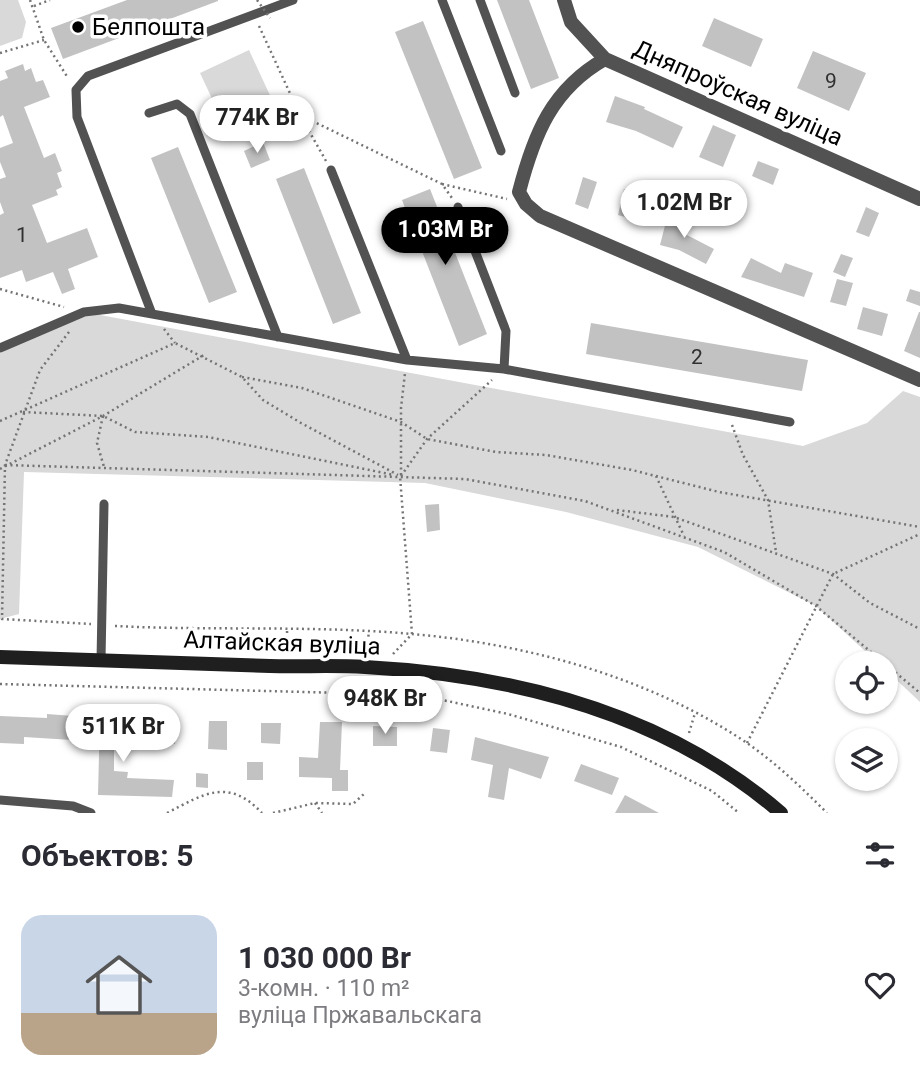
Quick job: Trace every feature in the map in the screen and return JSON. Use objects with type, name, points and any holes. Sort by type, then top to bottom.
[{"type":"main road","name":"Алтайская вуліца","points":[[0,657],[364,667],[511,684],[570,699],[632,721],[685,747],[743,782],[781,813]]},
{"type":"street","name":"Дняпроўская вуліца","points":[[564,0],[571,22],[605,59],[920,199]]},
{"type":"street","points":[[605,59],[579,74],[562,93],[543,124],[520,192],[526,204],[540,216],[920,380]]},
{"type":"lane","points":[[152,314],[76,117],[76,90],[88,76],[293,0]]},
{"type":"lane","points":[[442,0],[502,151]]},
{"type":"lane","points":[[480,0],[515,93]]},
{"type":"lane","points":[[149,113],[177,104],[190,114],[278,337]]},
{"type":"lane","points":[[331,170],[407,360]]},
{"type":"lane","points":[[457,207],[506,331],[505,369]]},
{"type":"lane","points":[[0,348],[84,312],[119,308],[407,360],[505,369],[790,422]]},
{"type":"lane","points":[[101,660],[104,503]]},
{"type":"lane","points":[[0,800],[73,806],[91,813]]},
{"type":"path","points":[[30,0],[44,40],[76,90]]},
{"type":"path","points":[[33,7],[50,0]]},
{"type":"path","points":[[257,0],[270,18]]},
{"type":"path","points":[[258,24],[300,115],[331,170]]},
{"type":"path","points":[[0,53],[44,40]]},
{"type":"path","points":[[300,115],[442,184],[526,204]]},
{"type":"path","points":[[442,184],[457,207]]},
{"type":"path","points":[[0,289],[84,312],[40,370],[5,465],[4,587]]},
{"type":"path","points":[[0,421],[175,343],[204,355],[242,377],[263,400],[301,424],[401,476]]},
{"type":"path","points":[[0,469],[103,416],[204,355]]},
{"type":"path","points":[[379,668],[412,634],[401,476],[401,422],[407,360]]},
{"type":"path","points":[[401,476],[427,439],[505,369]]},
{"type":"path","points":[[242,377],[302,388],[401,422],[427,439],[496,452],[547,455],[656,476],[719,492],[920,527]]},
{"type":"path","points":[[726,410],[743,455],[768,500],[776,552]]},
{"type":"path","points":[[23,412],[103,416],[135,432],[208,437],[401,476]]},
{"type":"path","points":[[103,416],[97,443],[104,467]]},
{"type":"path","points":[[5,465],[466,479],[585,501],[724,552],[816,606],[920,693]]},
{"type":"path","points":[[656,476],[684,536]]},
{"type":"path","points":[[609,509],[674,517],[776,552],[832,574],[870,603],[920,629]]},
{"type":"path","points":[[747,743],[832,574],[920,534]]},
{"type":"path","points":[[288,631],[288,654]]},
{"type":"path","points":[[364,667],[369,631]]},
{"type":"path","points":[[0,684],[419,695],[508,714],[621,747],[712,791],[739,813]]},
{"type":"path","points":[[685,747],[695,712]]},
{"type":"path","points":[[167,813],[209,792],[232,792],[248,799],[262,813]]},
{"type":"path","points":[[273,813],[315,803],[353,804],[365,793]]},
{"type":"path","points":[[315,803],[322,813]]},
{"type":"shaded area","points":[[0,0],[18,0],[26,22],[22,38],[0,46]]},
{"type":"shaded area","points":[[249,50],[280,117],[231,139],[200,73]]},
{"type":"shaded area","points":[[84,312],[803,446],[867,423],[903,391],[920,397],[920,702],[898,681],[898,651],[865,651],[816,606],[698,547],[566,512],[425,483],[24,472],[19,614],[0,619],[0,353]]},
{"type":"building","points":[[127,0],[218,1],[63,59],[51,28]]},
{"type":"building","points":[[497,0],[529,0],[559,78],[531,89]]},
{"type":"building","points":[[714,18],[763,39],[751,67],[702,46]]},
{"type":"building","points":[[423,21],[482,168],[454,179],[395,32]]},
{"type":"building","points":[[813,51],[866,73],[849,111],[797,88]]},
{"type":"building","points":[[23,64],[25,71],[31,68],[36,82],[43,80],[50,97],[24,107],[44,158],[55,153],[62,171],[57,173],[62,187],[56,190],[58,195],[32,205],[47,243],[87,228],[98,257],[68,269],[75,289],[62,294],[53,272],[26,282],[22,270],[0,278],[0,215],[4,213],[0,202],[0,179],[6,177],[0,162],[0,148],[13,143],[3,115],[0,117],[0,81],[8,78],[5,71]]},
{"type":"building","points":[[615,96],[645,107],[644,109],[683,127],[673,148],[636,131],[606,122]]},
{"type":"building","points":[[713,125],[736,135],[723,167],[699,157]]},
{"type":"building","points":[[263,142],[270,160],[251,168],[244,151]]},
{"type":"building","points":[[178,147],[237,292],[209,303],[151,158]]},
{"type":"building","points":[[758,161],[779,169],[773,185],[752,176]]},
{"type":"building","points":[[304,168],[361,313],[333,324],[276,179]]},
{"type":"building","points":[[583,177],[597,182],[588,209],[575,204]]},
{"type":"building","points":[[430,189],[487,334],[459,346],[402,200]]},
{"type":"building","points":[[624,189],[639,193],[632,219],[618,215]]},
{"type":"building","points":[[866,207],[879,213],[869,237],[856,232]]},
{"type":"building","points":[[668,214],[688,219],[685,234],[714,249],[706,264],[679,250],[660,245]]},
{"type":"building","points":[[841,254],[853,258],[845,277],[833,272]]},
{"type":"building","points":[[751,258],[781,273],[785,263],[813,273],[804,297],[741,277]]},
{"type":"building","points":[[837,279],[853,283],[846,306],[830,302]]},
{"type":"building","points":[[910,289],[920,292],[920,306],[906,301]]},
{"type":"building","points":[[863,307],[888,314],[882,336],[857,329]]},
{"type":"building","points":[[920,312],[920,358],[904,351]]},
{"type":"building","points":[[591,323],[808,360],[802,391],[586,354]]},
{"type":"building","points":[[439,504],[440,530],[427,532],[425,505]]},
{"type":"building","points":[[47,714],[73,716],[72,740],[24,737],[24,744],[0,743],[0,716],[47,718]]},
{"type":"building","points":[[100,715],[130,716],[129,748],[114,748],[114,771],[128,772],[127,778],[174,780],[172,797],[98,795]]},
{"type":"building","points":[[154,718],[176,719],[175,744],[154,743]]},
{"type":"building","points":[[209,721],[227,721],[227,750],[208,749]]},
{"type":"building","points":[[320,722],[342,722],[340,770],[348,770],[348,791],[332,791],[332,778],[299,777],[299,757],[318,758]]},
{"type":"building","points":[[261,723],[281,723],[280,744],[261,743]]},
{"type":"building","points":[[373,726],[397,727],[397,746],[373,746]]},
{"type":"building","points":[[433,728],[450,730],[447,753],[430,751]]},
{"type":"building","points":[[475,737],[549,757],[541,779],[509,768],[504,800],[488,797],[493,765],[471,760]]},
{"type":"building","points":[[247,762],[263,762],[263,780],[247,780]]},
{"type":"building","points":[[581,764],[619,778],[612,795],[574,781]]},
{"type":"building","points":[[196,773],[208,774],[208,788],[196,787]]},
{"type":"building","points":[[625,795],[659,813],[615,813]]},
{"type":"place","name":"Белпошта","points":[[78,27]]}]
